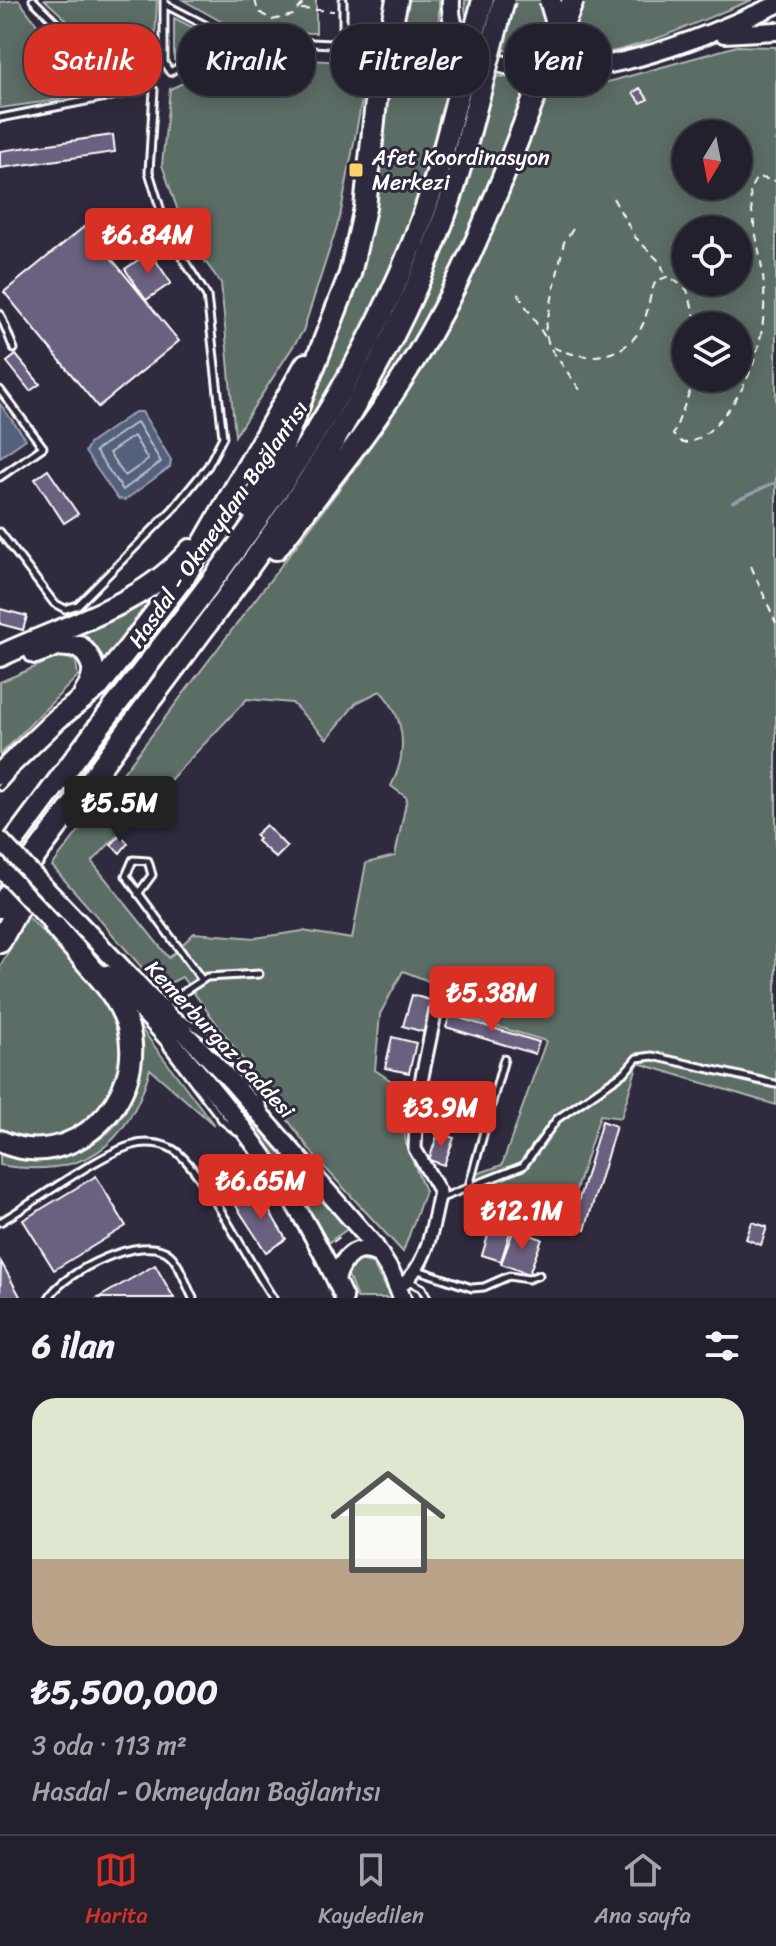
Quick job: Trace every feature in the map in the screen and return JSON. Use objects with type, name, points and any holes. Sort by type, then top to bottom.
[{"type":"highway","points":[[381,24],[385,0]]},
{"type":"highway","points":[[392,24],[397,0]]},
{"type":"highway","name":"Hasdal - Okmeydanı Bağlantısı","points":[[65,815],[264,544],[355,405],[427,265],[452,159],[483,0]]},
{"type":"highway","name":"Hasdal - Okmeydanı Bağlantısı","points":[[25,824],[155,656],[291,469],[363,350],[452,159],[504,0]]},
{"type":"highway","points":[[550,0],[556,24]]},
{"type":"highway","points":[[564,24],[573,0]]},
{"type":"highway","points":[[155,656],[177,611],[234,532],[270,474],[337,316],[365,208],[377,96]]},
{"type":"highway","points":[[148,701],[179,677],[378,415],[453,291],[535,96]]},
{"type":"highway","points":[[0,774],[99,686],[186,574],[313,351],[350,274]]},
{"type":"highway","points":[[0,656],[107,610],[146,589],[187,554],[230,495]]},
{"type":"highway","points":[[0,669],[57,645],[80,647],[94,667],[94,677],[80,700]]},
{"type":"highway","points":[[0,907],[48,834],[65,815]]},
{"type":"highway","points":[[2,936],[54,842],[65,815]]},
{"type":"highway","points":[[0,842],[25,824]]},
{"type":"highway","points":[[0,859],[25,824]]},
{"type":"highway","points":[[0,1141],[37,1150],[85,1136],[112,1110],[126,1083],[131,1049],[123,1014],[109,992],[53,924]]},
{"type":"main road","points":[[451,0],[454,31],[463,44],[481,58],[509,67],[584,68],[707,36],[776,5]]},
{"type":"main road","points":[[707,36],[776,31]]},
{"type":"main road","name":"Kemerburgaz Caddesi","points":[[0,842],[268,1123],[382,1256],[403,1289]]},
{"type":"main road","name":"Kemerburgaz Caddesi","points":[[0,868],[53,924],[164,1017],[257,1146],[326,1260],[337,1290]]},
{"type":"main road","points":[[337,1290],[344,1259],[363,1249],[382,1256]]},
{"type":"street","points":[[403,1289],[426,1253],[440,1192],[415,1149],[417,1101],[436,1009]]},
{"type":"lane","points":[[33,0],[57,24]]},
{"type":"lane","points":[[315,43],[332,44],[343,33],[343,0]]},
{"type":"lane","points":[[178,68],[170,72],[164,63],[164,2],[204,24]]},
{"type":"lane","points":[[0,118],[111,96]]},
{"type":"lane","points":[[0,532],[54,603],[65,609],[78,605],[173,509],[208,466],[223,437],[207,296],[169,237],[149,172],[154,96]]},
{"type":"lane","points":[[0,314],[14,349]]},
{"type":"lane","points":[[0,390],[43,447],[0,477]]},
{"type":"lane","points":[[0,787],[80,700]]},
{"type":"lane","points":[[138,894],[152,875],[148,861],[133,860],[126,869],[126,876],[138,894],[202,980]]},
{"type":"lane","points":[[164,1017],[202,980],[259,974]]},
{"type":"lane","points":[[438,1200],[523,1166],[557,1119],[625,1072],[637,1058],[653,1056],[775,1084]]},
{"type":"lane","points":[[469,1186],[504,1059]]},
{"type":"lane","points":[[0,1222],[133,1145],[154,1143],[172,1148],[201,1180],[273,1298]]},
{"type":"lane","points":[[49,1298],[83,1270],[128,1248],[159,1248],[171,1256],[193,1298]]},
{"type":"lane","points":[[415,1269],[472,1288],[484,1287],[509,1276],[528,1279],[539,1275]]},
{"type":"lane","points":[[403,1289],[422,1288],[427,1298]]},
{"type":"path","points":[[255,0],[258,11],[272,20],[293,15],[306,0]]},
{"type":"path","points":[[301,9],[343,11]]},
{"type":"path","points":[[752,367],[760,338],[764,287],[750,189],[757,177],[776,181]]},
{"type":"path","points":[[613,198],[635,237],[661,263],[665,277],[687,290],[694,312]]},
{"type":"path","points":[[546,339],[564,242],[573,229]]},
{"type":"path","points":[[549,345],[574,356],[620,351],[636,337],[644,322],[652,289],[656,281],[665,277]]},
{"type":"path","points":[[518,294],[583,394]]},
{"type":"path","points":[[690,392],[673,435],[683,443],[698,438],[715,424],[741,392]]},
{"type":"path","points":[[751,566],[776,623]]},
{"type":"path","points":[[326,1260],[332,1255],[327,1246],[357,1226]]},
{"type":"green space","points":[[19,0],[36,24],[24,24],[24,96],[72,96],[0,108],[0,2]]},
{"type":"green space","points":[[45,0],[157,0],[156,24],[71,24]]},
{"type":"green space","points":[[183,0],[316,0],[316,33],[315,24],[226,24]]},
{"type":"green space","points":[[400,0],[439,0],[440,24],[397,24]]},
{"type":"green space","points":[[465,0],[752,0],[680,30],[611,52],[611,24],[505,24],[505,50],[489,42],[489,24],[470,24]]},
{"type":"green space","points":[[174,18],[186,24],[178,24],[178,61],[174,60]]},
{"type":"green space","points":[[737,46],[776,47],[776,1105],[638,1063],[621,1118],[600,1115],[565,1224],[464,1196],[468,1177],[502,1165],[546,1041],[451,1013],[449,989],[403,971],[380,1014],[375,1070],[399,1086],[406,1144],[425,1191],[403,1252],[316,1158],[182,977],[160,988],[52,866],[360,462],[492,223],[547,96],[611,96],[611,81]],"holes":[[[380,691],[395,712],[402,736],[400,761],[391,786],[407,798],[395,856],[366,863],[352,939],[303,931],[255,938],[194,933],[169,958],[92,862],[247,699],[292,703],[327,739],[356,703]]]},
{"type":"green space","points":[[315,60],[331,61],[331,96],[363,96],[340,217],[303,331],[235,436],[221,283],[187,237],[162,165],[170,89],[178,85],[178,96],[315,96]]},
{"type":"green space","points":[[496,76],[505,77],[505,96],[526,96],[445,287],[409,351],[338,456],[399,346],[439,262]]},
{"type":"green space","points":[[388,96],[447,96],[405,237],[351,351],[290,451],[358,280],[372,228]]},
{"type":"green space","points":[[167,584],[105,662],[94,645],[75,634]]},
{"type":"green space","points":[[61,656],[76,661],[78,676],[0,755],[0,682]]},
{"type":"green space","points":[[27,916],[96,985],[119,1015],[125,1055],[106,1108],[72,1135],[33,1144],[0,1133],[0,967]]},
{"type":"green space","points":[[131,1015],[214,1125],[150,1069],[129,1119],[98,1152],[78,1162],[55,1167],[0,1165],[0,1155],[32,1160],[66,1155],[90,1145],[109,1131],[124,1113],[134,1092],[138,1043]]},
{"type":"green space","points":[[219,1078],[349,1228],[326,1244],[265,1144],[217,1080]]},
{"type":"green space","points":[[357,1260],[372,1263],[391,1298],[357,1298],[348,1275]]},
{"type":"water","points":[[0,404],[26,439],[0,457]]},
{"type":"water","points":[[135,412],[142,412],[171,460],[170,467],[125,500],[118,499],[85,452],[89,444]]},
{"type":"building","points":[[640,88],[648,99],[641,103],[633,93]]},
{"type":"building","points":[[113,135],[115,152],[0,168],[0,151]]},
{"type":"building","points":[[85,226],[179,341],[98,407],[4,292]]},
{"type":"building","points":[[150,252],[171,283],[146,300],[125,269]]},
{"type":"building","points":[[16,355],[40,384],[30,391],[7,362]]},
{"type":"building","points":[[48,470],[78,514],[64,523],[35,479]]},
{"type":"building","points":[[0,609],[27,616],[23,630],[0,624]]},
{"type":"building","points":[[266,825],[287,847],[276,858],[257,841],[259,839],[255,835]]},
{"type":"building","points":[[120,835],[128,843],[120,853],[111,845]]},
{"type":"building","points":[[412,995],[437,1002],[427,1033],[403,1026]]},
{"type":"building","points":[[450,1015],[539,1042],[535,1054],[446,1027]]},
{"type":"building","points":[[392,1037],[416,1043],[409,1073],[385,1068]]},
{"type":"building","points":[[437,1088],[451,1092],[442,1119],[428,1114]]},
{"type":"building","points":[[602,1121],[616,1126],[585,1230],[571,1226]]},
{"type":"building","points":[[438,1133],[454,1138],[444,1165],[429,1160]]},
{"type":"building","points":[[222,1155],[232,1170],[217,1180],[207,1165]]},
{"type":"building","points":[[96,1176],[126,1226],[54,1270],[23,1220]]},
{"type":"building","points":[[258,1192],[286,1239],[266,1252],[236,1206]]},
{"type":"building","points":[[752,1222],[767,1227],[761,1245],[746,1239]]},
{"type":"building","points":[[492,1223],[511,1229],[501,1261],[482,1255]]},
{"type":"building","points":[[514,1229],[542,1239],[529,1274],[501,1264]]},
{"type":"building","points":[[1,1262],[21,1298],[0,1298]]},
{"type":"building","points":[[155,1265],[174,1298],[98,1298]]},
{"type":"waterway","points":[[733,502],[776,482]]},
{"type":"place","name":"Afet Koordinasyon Merkezi","points":[[356,170]]}]
